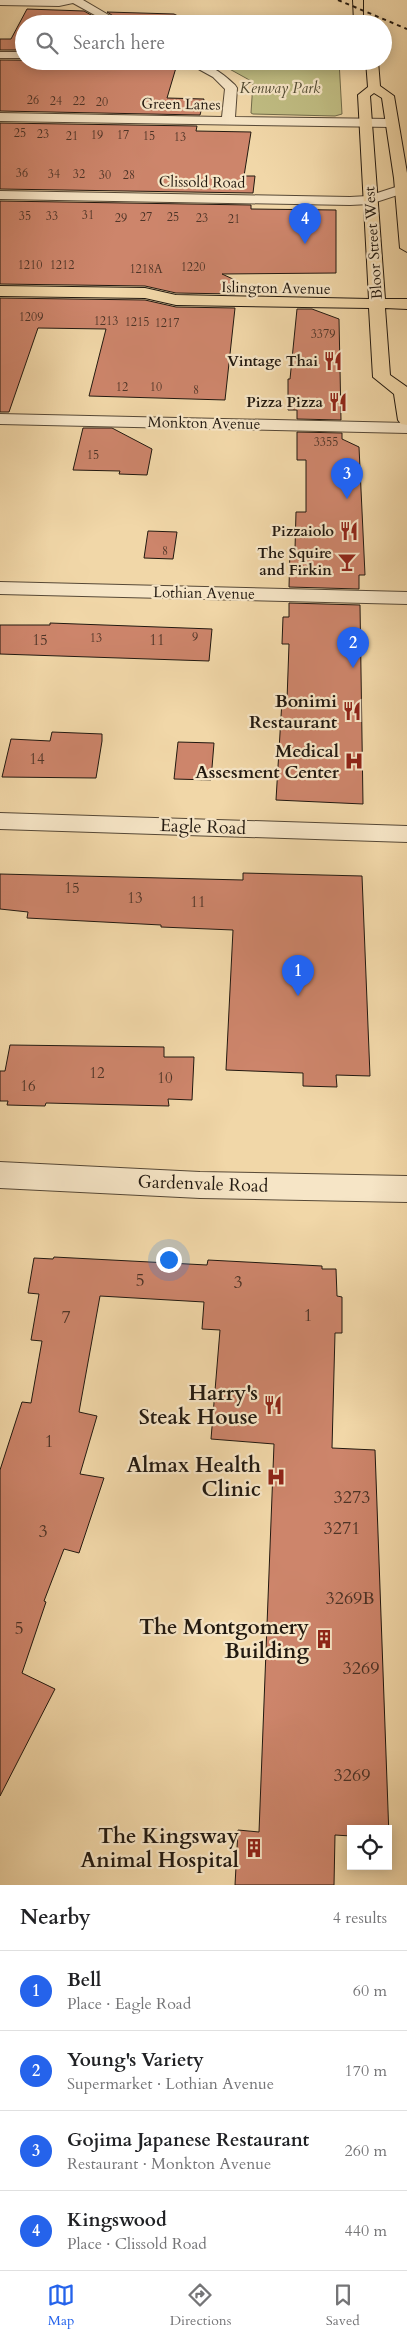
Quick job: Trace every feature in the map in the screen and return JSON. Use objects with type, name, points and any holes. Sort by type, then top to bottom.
[{"type":"main road","points":[[358,0],[358,15]]},
{"type":"main road","name":"Bloor Street West","points":[[373,70],[374,88]]},
{"type":"main road","name":"Bloor Street West","points":[[374,88],[364,95],[382,377],[405,390],[407,420]]},
{"type":"main road","name":"Bloor Street West","points":[[374,88],[388,96],[402,189],[407,248]]},
{"type":"main road","name":"Islington Avenue","points":[[0,291],[145,294],[176,300],[376,296],[407,289]]},
{"type":"main road","name":"Islington Avenue","points":[[376,296],[407,304]]},
{"type":"street","points":[[0,2],[59,3],[74,0],[102,15]]},
{"type":"street","points":[[0,54],[15,55]]},
{"type":"street","points":[[207,70],[217,75],[232,88],[228,121]]},
{"type":"street","name":"Green Lanes","points":[[0,117],[391,123]]},
{"type":"street","name":"Clissold Road","points":[[0,195],[370,200],[402,189]]},
{"type":"street","name":"Monkton Avenue","points":[[0,419],[407,428]]},
{"type":"street","name":"Lothian Avenue","points":[[0,588],[407,598]]},
{"type":"street","name":"Eagle Road","points":[[0,821],[407,834]]},
{"type":"street","name":"Gardenvale Road","points":[[0,1175],[200,1185],[407,1189]]},
{"type":"green space","name":"Kenway Park","points":[[231,70],[340,70],[342,114],[335,116],[253,114],[251,113],[253,82]]},
{"type":"building","points":[[27,9],[84,11],[91,15],[24,15]]},
{"type":"building","points":[[107,12],[176,15],[112,15]]},
{"type":"building","points":[[15,32],[15,50],[0,50],[0,39],[11,39]]},
{"type":"building","points":[[0,60],[15,60],[15,70],[175,70],[167,98],[204,99],[200,115],[0,111]]},
{"type":"building","points":[[0,123],[197,126],[196,131],[251,132],[244,176],[255,176],[253,193],[0,189]]},
{"type":"building","points":[[0,201],[251,205],[251,209],[336,210],[336,273],[222,274],[235,280],[235,294],[176,293],[145,286],[0,284]]},
{"type":"building","points":[[0,298],[145,300],[176,307],[235,308],[225,400],[89,396],[106,329],[38,328],[9,412],[0,412]]},
{"type":"building","points":[[297,309],[312,309],[339,319],[341,420],[297,419],[297,410],[288,410],[288,379],[290,379]]},
{"type":"building","points":[[83,428],[112,428],[152,449],[147,475],[119,474],[120,471],[73,470]]},
{"type":"building","points":[[297,432],[342,433],[342,439],[359,447],[365,575],[359,575],[359,589],[289,587],[290,549],[295,549],[296,512],[306,512],[306,460],[297,460]]},
{"type":"building","points":[[148,531],[177,532],[173,559],[144,558]]},
{"type":"building","points":[[289,603],[360,605],[363,804],[276,800],[282,700],[287,700],[289,644],[282,644],[283,617],[289,617]]},
{"type":"building","points":[[50,623],[212,629],[209,661],[0,654],[0,625],[50,625]]},
{"type":"building","points":[[52,732],[102,734],[96,778],[2,777],[11,739],[50,741]]},
{"type":"building","points":[[178,742],[214,743],[211,780],[174,779]]},
{"type":"building","points":[[243,873],[362,876],[370,1076],[336,1075],[337,1087],[303,1086],[303,1073],[226,1070],[233,930],[27,918],[28,912],[0,909],[0,874],[243,880]]},
{"type":"building","points":[[10,1045],[164,1047],[164,1057],[194,1057],[192,1100],[168,1099],[169,1106],[46,1103],[45,1106],[7,1105],[8,1101],[0,1101],[0,1071],[5,1071]]},
{"type":"building","points":[[54,1257],[207,1265],[208,1260],[322,1266],[322,1269],[336,1269],[337,1296],[342,1297],[342,1333],[335,1333],[332,1448],[375,1450],[389,1825],[347,1825],[347,1836],[335,1835],[334,1885],[235,1885],[238,1830],[259,1832],[274,1444],[211,1439],[220,1330],[202,1329],[204,1302],[100,1296],[79,1412],[97,1416],[80,1474],[104,1478],[79,1553],[64,1549],[44,1601],[46,1602],[22,1673],[55,1689],[0,1796],[0,1470],[22,1402],[31,1403],[42,1341],[31,1340],[39,1294],[28,1293],[34,1258],[53,1259]]},
{"type":"railway","points":[[338,0],[374,15]]},
{"type":"railway","points":[[392,23],[407,29]]},
{"type":"place","name":"Kingswood","points":[[305,244]]},
{"type":"place","name":"Vintage Thai","points":[[333,361]]},
{"type":"place","name":"Pizza Pizza","points":[[338,402]]},
{"type":"place","name":"Gojima Japanese Restaurant","points":[[347,499]]},
{"type":"place","name":"Pizzaiolo","points":[[349,531]]},
{"type":"place","name":"The Squire and Firkin","points":[[347,562]]},
{"type":"place","name":"Young's Variety","points":[[353,668]]},
{"type":"place","name":"Bonimi Restaurant","points":[[352,711]]},
{"type":"place","name":"Medical Assesment Center","points":[[354,761]]},
{"type":"place","name":"Bell","points":[[298,996]]},
{"type":"place","name":"Harry's Steak House","points":[[273,1405]]},
{"type":"place","name":"Almax Health Clinic","points":[[276,1477]]},
{"type":"place","name":"The Montgomery Building","points":[[324,1639]]},
{"type":"place","name":"The Kingsway Animal Hospital","points":[[254,1848]]}]
